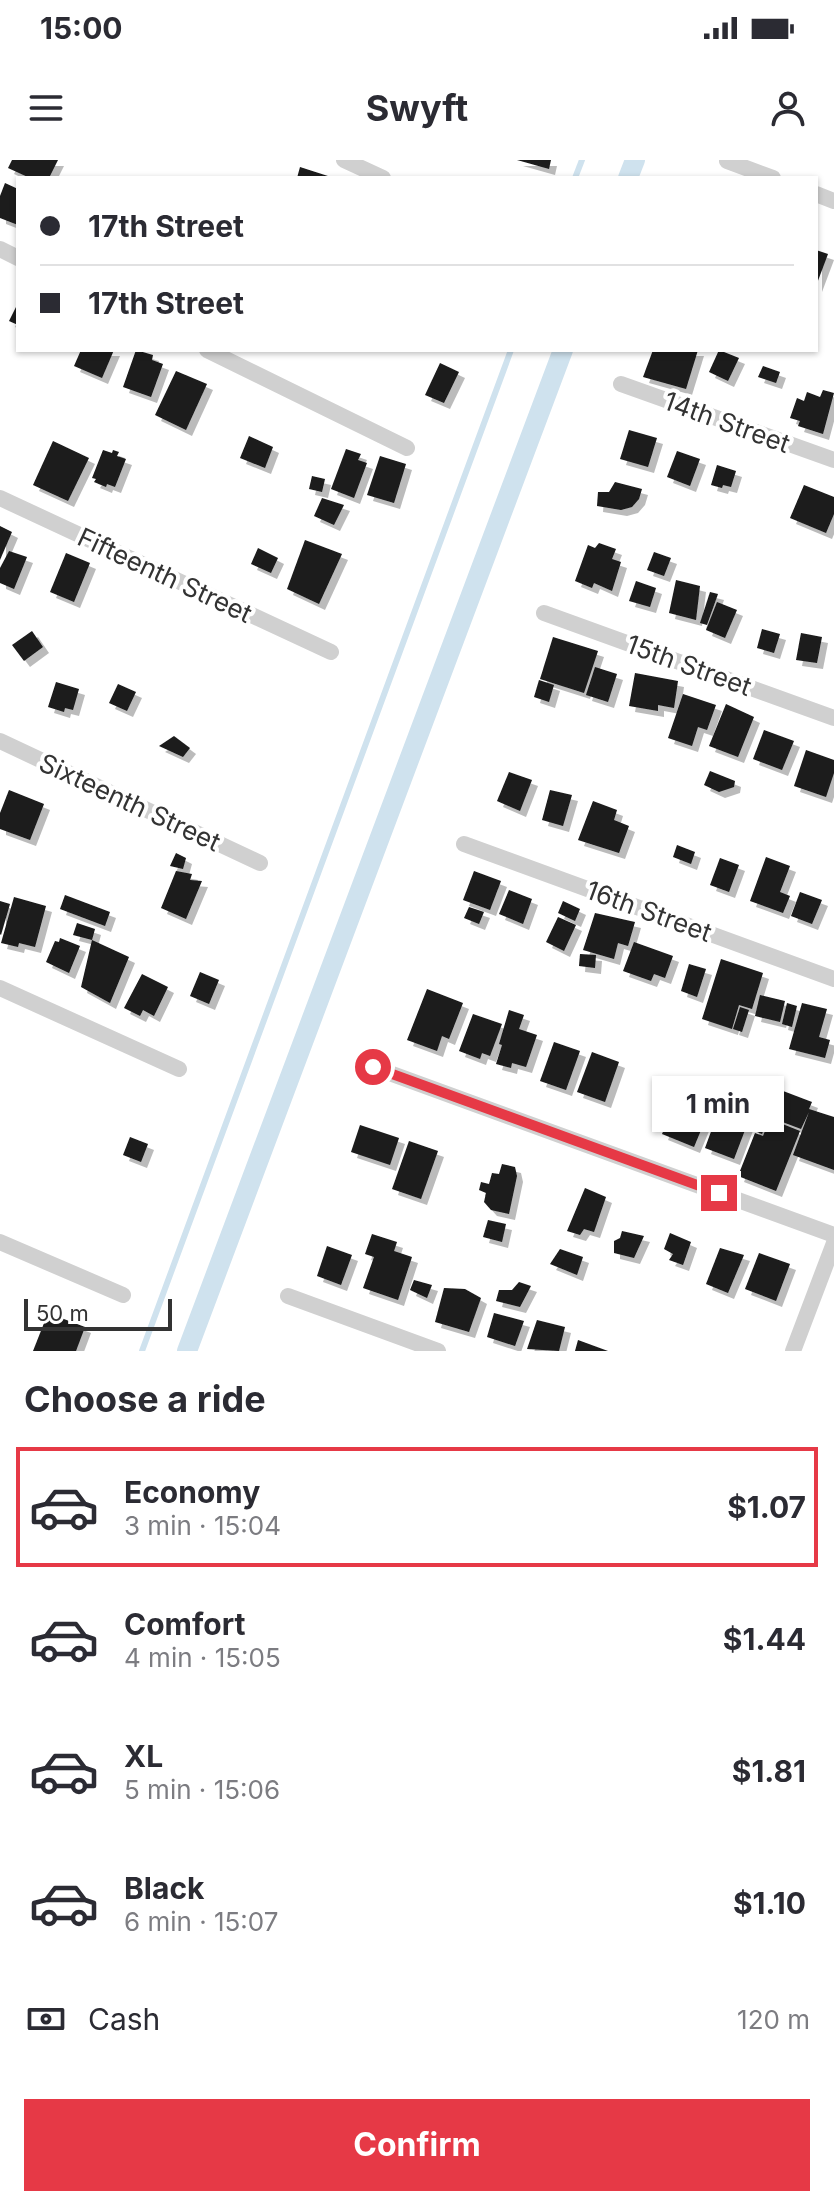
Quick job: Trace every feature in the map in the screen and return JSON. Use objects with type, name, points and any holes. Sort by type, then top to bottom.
[{"type":"street","points":[[344,160],[379,176]]},
{"type":"street","points":[[727,161],[768,176]]},
{"type":"street","points":[[211,352],[407,448]]},
{"type":"street","name":"14th Street","points":[[621,384],[834,460]]},
{"type":"street","name":"Fifteenth Street","points":[[0,498],[331,652]]},
{"type":"street","name":"15th Street","points":[[544,613],[834,718]]},
{"type":"street","name":"Sixteenth Street","points":[[0,741],[260,863]]},
{"type":"street","name":"16th Street","points":[[464,844],[834,979]]},
{"type":"street","points":[[0,988],[179,1069]]},
{"type":"street","points":[[373,1067],[834,1235]]},
{"type":"street","points":[[0,1242],[123,1295]]},
{"type":"street","points":[[793,1351],[834,1243]]},
{"type":"street","points":[[288,1296],[438,1351]]},
{"type":"building","points":[[12,160],[58,160],[50,176],[26,176],[8,168]]},
{"type":"building","points":[[517,160],[551,160],[549,169]]},
{"type":"building","points":[[300,167],[328,176],[298,176]]},
{"type":"building","points":[[5,183],[16,188],[16,224],[0,218],[0,196]]},
{"type":"building","points":[[818,251],[828,254],[818,281]]},
{"type":"building","points":[[16,307],[16,324],[9,321]]},
{"type":"building","points":[[80,352],[113,352],[102,378],[74,366]]},
{"type":"building","points":[[135,352],[153,355],[152,360],[163,364],[151,397],[123,387]]},
{"type":"building","points":[[652,352],[697,352],[686,389],[643,377]]},
{"type":"building","points":[[718,352],[739,358],[728,381],[709,372]]},
{"type":"building","points":[[440,363],[459,372],[444,403],[425,395]]},
{"type":"building","points":[[763,366],[780,372],[776,383],[758,377]]},
{"type":"building","points":[[176,371],[207,384],[186,430],[155,415]]},
{"type":"building","points":[[823,390],[834,393],[823,434],[798,426],[800,421],[790,418],[797,398],[804,401],[807,392],[820,397]]},
{"type":"building","points":[[629,430],[657,438],[648,467],[620,459]]},
{"type":"building","points":[[249,436],[273,447],[265,468],[240,458]]},
{"type":"building","points":[[53,441],[89,458],[68,501],[33,485]]},
{"type":"building","points":[[346,449],[361,454],[358,460],[367,463],[354,498],[331,489]]},
{"type":"building","points":[[103,450],[119,452],[117,456],[126,459],[115,487],[107,484],[106,487],[92,478]]},
{"type":"building","points":[[677,451],[700,459],[690,486],[667,477]]},
{"type":"building","points":[[380,456],[406,464],[394,503],[367,495]]},
{"type":"building","points":[[717,465],[736,471],[731,487],[711,485]]},
{"type":"building","points":[[312,476],[325,479],[322,492],[309,489]]},
{"type":"building","points":[[615,482],[642,489],[632,507],[621,510],[597,506],[598,492],[609,492]]},
{"type":"building","points":[[804,485],[834,497],[834,514],[826,533],[790,518]]},
{"type":"building","points":[[322,498],[344,505],[334,525],[314,516]]},
{"type":"building","points":[[0,526],[12,532],[0,560]]},
{"type":"building","points":[[305,540],[342,554],[319,604],[287,589]]},
{"type":"building","points":[[599,543],[616,549],[612,559],[621,562],[612,591],[594,583],[592,588],[575,581],[588,545],[595,548]]},
{"type":"building","points":[[258,548],[278,558],[271,573],[251,564]]},
{"type":"building","points":[[9,551],[27,557],[14,589],[0,583],[0,568]]},
{"type":"building","points":[[654,552],[671,558],[664,576],[647,570]]},
{"type":"building","points":[[66,553],[90,563],[74,602],[50,592]]},
{"type":"building","points":[[676,580],[700,586],[696,620],[669,613]]},
{"type":"building","points":[[636,581],[656,588],[650,607],[629,601]]},
{"type":"building","points":[[710,592],[718,594],[707,625],[700,623]]},
{"type":"building","points":[[717,602],[737,610],[725,638],[706,630]]},
{"type":"building","points":[[762,629],[780,634],[774,653],[757,648]]},
{"type":"building","points":[[32,631],[43,647],[24,661],[12,645]]},
{"type":"building","points":[[801,633],[822,637],[817,663],[796,660]]},
{"type":"building","points":[[553,637],[598,651],[584,693],[540,679]]},
{"type":"building","points":[[595,667],[617,674],[608,702],[586,695]]},
{"type":"building","points":[[635,673],[678,681],[674,708],[658,705],[658,711],[629,706]]},
{"type":"building","points":[[539,680],[554,685],[549,702],[534,697]]},
{"type":"building","points":[[56,682],[79,689],[73,710],[65,708],[64,712],[48,707]]},
{"type":"building","points":[[118,684],[136,692],[127,711],[109,703]]},
{"type":"building","points":[[683,694],[716,705],[707,730],[698,727],[692,746],[668,738]]},
{"type":"building","points":[[726,704],[754,717],[738,757],[709,746]]},
{"type":"building","points":[[764,730],[794,741],[782,770],[753,759]]},
{"type":"building","points":[[174,736],[190,748],[183,757],[159,746]]},
{"type":"building","points":[[806,750],[834,760],[834,773],[826,797],[794,786]]},
{"type":"building","points":[[710,771],[735,781],[734,787],[719,792],[704,785]]},
{"type":"building","points":[[509,772],[532,780],[520,811],[497,801]]},
{"type":"building","points":[[9,790],[44,804],[30,840],[0,829],[0,813]]},
{"type":"building","points":[[550,790],[572,795],[563,826],[542,820]]},
{"type":"building","points":[[593,801],[617,810],[614,820],[629,826],[619,853],[578,840]]},
{"type":"building","points":[[677,845],[695,852],[691,864],[673,857]]},
{"type":"building","points":[[176,853],[186,858],[183,869],[170,866]]},
{"type":"building","points":[[766,857],[790,866],[780,892],[790,896],[783,913],[750,901]]},
{"type":"building","points":[[720,858],[739,865],[729,892],[710,885]]},
{"type":"building","points":[[176,871],[192,874],[190,880],[202,881],[186,919],[161,908]]},
{"type":"building","points":[[474,871],[501,881],[490,910],[463,900]]},
{"type":"building","points":[[509,890],[532,899],[523,924],[499,914]]},
{"type":"building","points":[[800,892],[822,900],[812,924],[791,916]]},
{"type":"building","points":[[65,895],[110,912],[105,926],[60,909]]},
{"type":"building","points":[[14,897],[46,906],[35,947],[1,943]]},
{"type":"building","points":[[0,901],[10,904],[1,935],[0,934]]},
{"type":"building","points":[[563,901],[580,909],[575,921],[558,913]]},
{"type":"building","points":[[469,907],[484,912],[479,924],[464,918]]},
{"type":"building","points":[[595,913],[635,922],[628,946],[618,943],[614,959],[583,950]]},
{"type":"building","points":[[558,917],[576,925],[564,951],[546,942]]},
{"type":"building","points":[[77,923],[95,929],[92,940],[73,935]]},
{"type":"building","points":[[60,938],[80,946],[69,973],[46,962],[55,941],[59,942]]},
{"type":"building","points":[[92,940],[129,957],[110,1003],[81,987]]},
{"type":"building","points":[[634,942],[673,956],[665,978],[654,974],[651,981],[623,971]]},
{"type":"building","points":[[580,954],[596,955],[595,968],[579,966]]},
{"type":"building","points":[[721,959],[763,973],[752,1009],[739,1005],[732,1029],[702,1019]]},
{"type":"building","points":[[689,964],[706,969],[697,997],[681,991]]},
{"type":"building","points":[[200,972],[219,980],[209,1004],[190,996]]},
{"type":"building","points":[[142,974],[168,987],[154,1016],[143,1010],[140,1016],[124,1008]]},
{"type":"building","points":[[427,989],[463,1003],[449,1039],[442,1036],[437,1051],[407,1040]]},
{"type":"building","points":[[760,995],[785,1001],[780,1022],[755,1016]]},
{"type":"building","points":[[787,1003],[797,1006],[792,1027],[782,1024]]},
{"type":"building","points":[[802,1003],[827,1009],[819,1037],[830,1040],[825,1058],[789,1049]]},
{"type":"building","points":[[740,1007],[749,1010],[742,1032],[733,1029]]},
{"type":"building","points":[[509,1010],[524,1015],[519,1029],[537,1035],[526,1067],[512,1063],[511,1068],[496,1064]]},
{"type":"building","points":[[473,1014],[502,1024],[490,1056],[482,1053],[480,1059],[459,1051]]},
{"type":"building","points":[[554,1042],[580,1051],[566,1090],[540,1081]]},
{"type":"building","points":[[592,1052],[619,1062],[605,1102],[577,1092]]},
{"type":"building","points":[[770,1086],[812,1102],[809,1109],[834,1117],[834,1170],[793,1155],[809,1112],[801,1129],[764,1115],[768,1118],[762,1134],[752,1130]]},
{"type":"building","points":[[679,1093],[711,1106],[694,1147],[662,1134]]},
{"type":"building","points":[[734,1094],[747,1099],[742,1114],[750,1117],[734,1159],[705,1148],[720,1107],[728,1110]]},
{"type":"building","points":[[770,1119],[800,1131],[776,1191],[738,1176],[755,1133],[763,1136]]},
{"type":"building","points":[[360,1125],[399,1138],[390,1165],[351,1152]]},
{"type":"building","points":[[130,1137],[148,1144],[141,1162],[123,1155]]},
{"type":"building","points":[[409,1141],[438,1151],[421,1199],[392,1189]]},
{"type":"building","points":[[502,1164],[515,1167],[517,1176],[509,1214],[491,1210],[484,1202],[486,1193],[479,1190],[481,1182],[489,1184],[492,1173],[499,1174]]},
{"type":"building","points":[[585,1188],[606,1197],[594,1232],[584,1229],[580,1235],[567,1231]]},
{"type":"building","points":[[488,1220],[506,1224],[502,1242],[483,1237]]},
{"type":"building","points":[[622,1231],[644,1236],[634,1258],[614,1253],[614,1241],[620,1238]]},
{"type":"building","points":[[670,1233],[691,1242],[683,1265],[669,1260],[673,1254],[664,1249]]},
{"type":"building","points":[[372,1234],[397,1242],[394,1251],[412,1257],[398,1300],[363,1288],[374,1257],[365,1254]]},
{"type":"building","points":[[327,1246],[352,1255],[341,1285],[317,1276]]},
{"type":"building","points":[[720,1248],[744,1255],[728,1293],[706,1284]]},
{"type":"building","points":[[560,1249],[583,1257],[577,1275],[550,1264]]},
{"type":"building","points":[[759,1253],[790,1264],[776,1301],[745,1289]]},
{"type":"building","points":[[414,1280],[432,1285],[427,1298],[410,1290]]},
{"type":"building","points":[[519,1282],[531,1286],[520,1307],[496,1301],[499,1290],[512,1290]]},
{"type":"building","points":[[444,1288],[465,1289],[481,1298],[469,1332],[435,1322]]},
{"type":"building","points":[[48,1313],[85,1327],[76,1351],[33,1351]]},
{"type":"building","points":[[494,1313],[524,1321],[515,1346],[487,1337]]},
{"type":"building","points":[[537,1320],[565,1327],[559,1351],[527,1349]]},
{"type":"building","points":[[578,1340],[608,1351],[575,1351]]},
{"type":"waterway","points":[[576,176],[582,160]]},
{"type":"waterway","points":[[629,176],[635,160]]},
{"type":"waterway","points":[[142,1351],[510,352]]},
{"type":"waterway","points":[[187,1351],[562,352]]},
{"type":"route","points":[[373,1067],[719,1193]]}]
